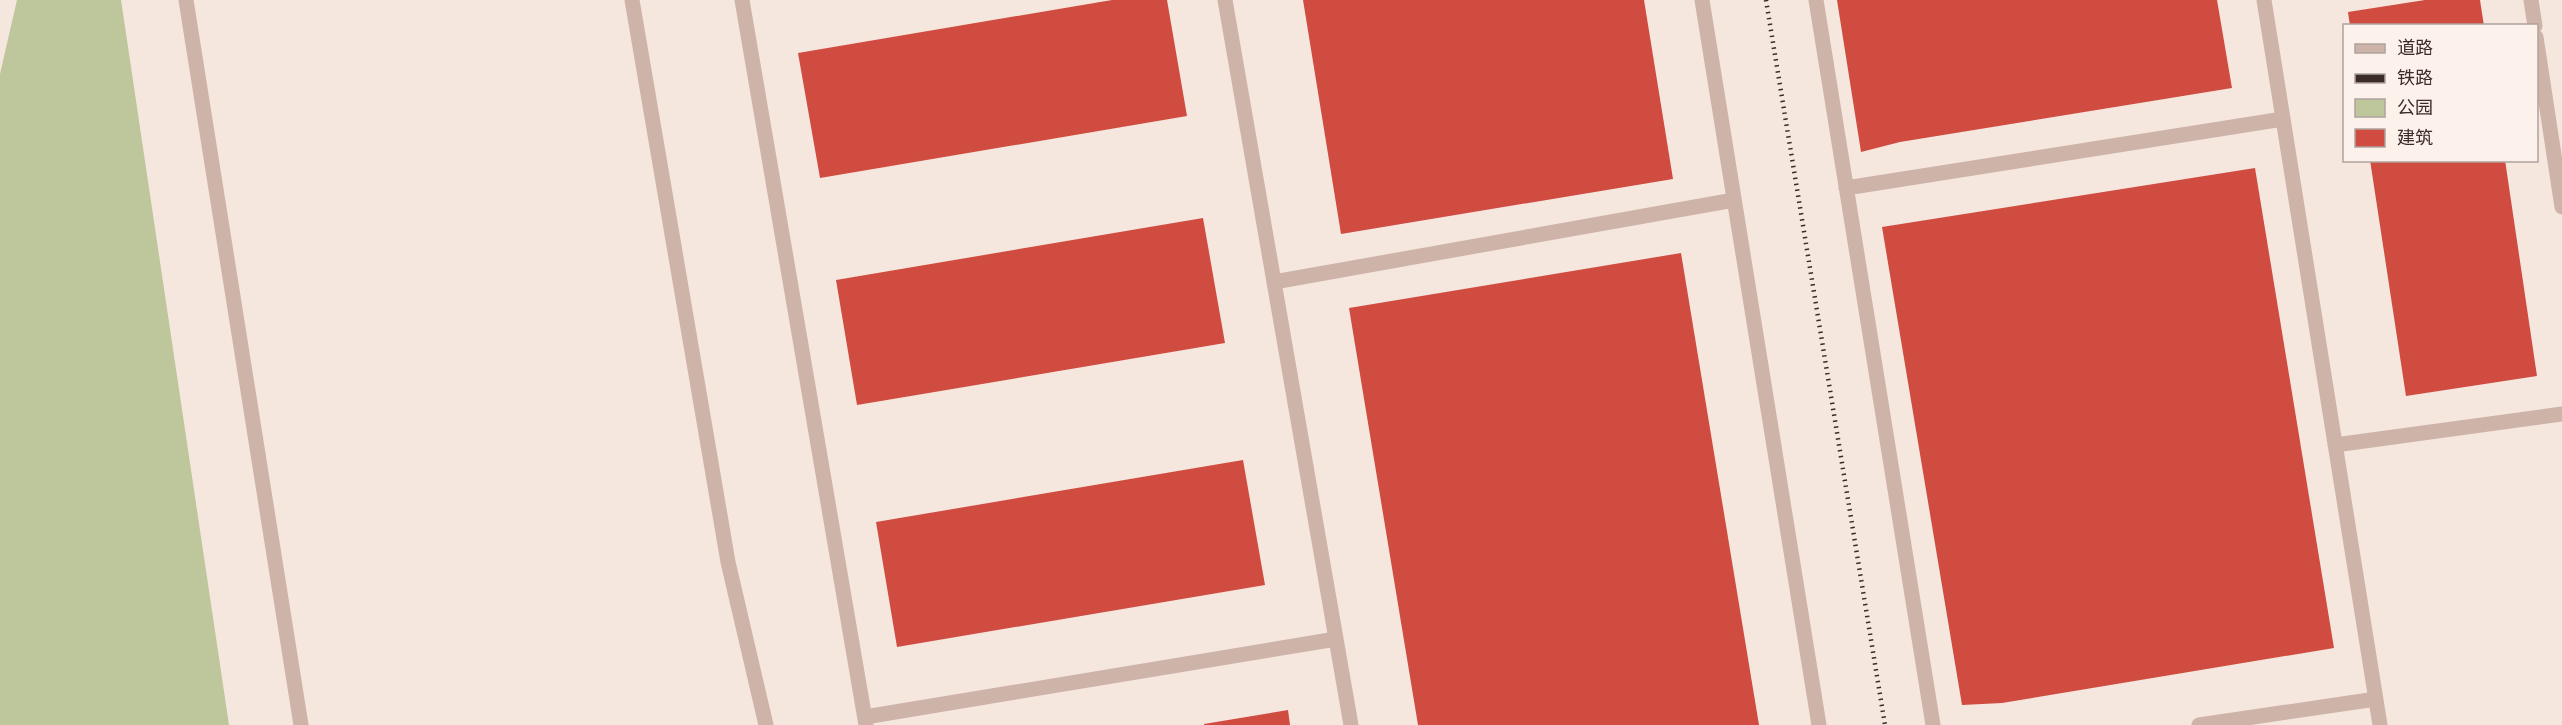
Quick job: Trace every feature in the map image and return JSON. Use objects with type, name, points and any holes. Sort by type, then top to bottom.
[{"type":"street","points":[[186,0],[301,725]]},
{"type":"street","points":[[632,0],[728,562],[766,725]]},
{"type":"street","points":[[742,0],[865,721],[1336,639]]},
{"type":"street","points":[[1225,0],[1351,725]]},
{"type":"street","points":[[1702,0],[1819,725]]},
{"type":"street","points":[[1816,0],[1933,725]]},
{"type":"street","points":[[2264,0],[2380,725]]},
{"type":"street","points":[[2531,0],[2535,24]]},
{"type":"street","points":[[2538,50],[2562,207]]},
{"type":"street","points":[[1846,188],[2283,119]]},
{"type":"street","points":[[1274,282],[1734,200]]},
{"type":"street","points":[[2335,446],[2562,414]]},
{"type":"street","points":[[2199,725],[2376,699]]},
{"type":"green space","points":[[17,0],[121,0],[229,725],[0,725],[0,74]]},
{"type":"building","points":[[1112,0],[1167,0],[1187,116],[820,178],[798,53]]},
{"type":"building","points":[[1303,0],[1644,0],[1673,179],[1341,234]]},
{"type":"building","points":[[1837,0],[2217,0],[2232,88],[1900,142],[1861,152]]},
{"type":"building","points":[[2425,0],[2480,0],[2484,24],[2350,24],[2348,12]]},
{"type":"building","points":[[2370,162],[2505,162],[2537,376],[2406,396]]},
{"type":"building","points":[[2255,168],[2334,648],[2002,703],[1962,705],[1882,227]]},
{"type":"building","points":[[1203,218],[1225,343],[857,405],[836,280]]},
{"type":"building","points":[[1681,253],[1759,725],[1418,725],[1349,308]]},
{"type":"building","points":[[1243,460],[1265,585],[897,647],[876,522]]},
{"type":"building","points":[[1288,710],[1290,725],[1204,725],[1204,724]]},
{"type":"railway","points":[[1766,0],[1885,725]]}]
